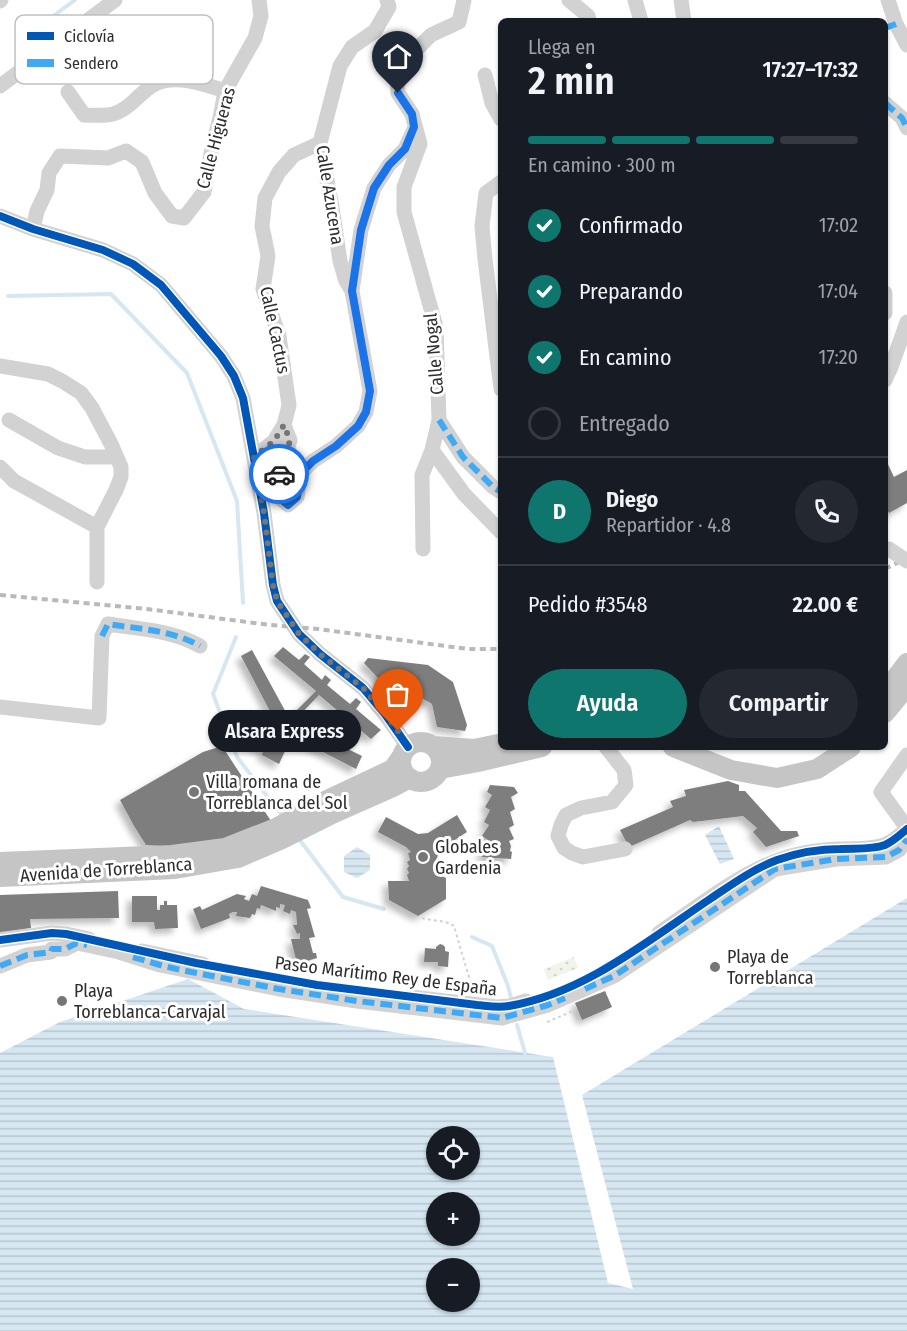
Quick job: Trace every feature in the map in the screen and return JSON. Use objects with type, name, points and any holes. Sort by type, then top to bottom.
[{"type":"main road","points":[[888,688],[907,663]]},
{"type":"main road","points":[[888,709],[907,686]]},
{"type":"main road","points":[[434,746],[441,757],[440,769],[427,781],[421,782],[410,778],[402,768],[405,751],[418,742],[434,746],[474,749],[498,744]]},
{"type":"main road","points":[[440,769],[529,750]]},
{"type":"main road","points":[[681,750],[731,770],[777,778],[817,769],[846,750]]},
{"type":"main road","points":[[716,750],[736,758],[777,764],[814,757],[824,750]]},
{"type":"main road","name":"Avenida de Torreblanca","points":[[299,823],[327,800],[393,769],[405,751]]},
{"type":"main road","name":"Avenida de Torreblanca","points":[[0,862],[172,855],[225,848],[279,833],[299,823],[334,813],[410,778]]},
{"type":"main road","name":"Avenida de Torreblanca","points":[[0,877],[175,869],[241,863],[279,833]]},
{"type":"street","points":[[95,15],[115,0]]},
{"type":"street","name":"Calle Higueras","points":[[33,229],[49,173],[60,156],[108,158],[126,151],[142,162],[155,193],[172,216],[184,218],[204,192],[225,91],[255,38],[261,16],[259,0]]},
{"type":"street","name":"Calle Azucena","points":[[284,425],[290,441],[279,476],[279,497],[288,505],[297,497],[302,472],[358,426],[366,412],[370,391],[352,291],[346,281],[340,261],[320,143],[340,66],[352,47],[375,31],[389,7],[387,0]]},
{"type":"street","name":"Calle Nogal","points":[[423,549],[422,475],[432,450],[439,420],[436,327],[404,212],[404,187],[420,144],[412,114],[398,93],[397,76],[403,63],[431,35],[459,22],[464,0]]},
{"type":"street","points":[[569,0],[588,18]]},
{"type":"street","points":[[635,0],[640,18]]},
{"type":"street","points":[[681,0],[684,18]]},
{"type":"street","points":[[888,0],[891,26],[907,45]]},
{"type":"street","points":[[0,86],[15,75]]},
{"type":"street","points":[[484,75],[492,103],[498,114]]},
{"type":"street","points":[[68,92],[84,115],[107,116],[127,108],[155,84]]},
{"type":"street","points":[[204,84],[225,91]]},
{"type":"street","points":[[888,106],[902,118],[907,128]]},
{"type":"street","points":[[352,291],[361,230],[374,188],[389,165],[405,149],[414,127]]},
{"type":"street","name":"Calle Cactus","points":[[284,425],[289,405],[279,336],[263,289],[268,256],[262,226],[265,198],[279,172],[294,155],[320,143]]},
{"type":"street","points":[[498,184],[486,193],[482,226],[498,365]]},
{"type":"street","points":[[0,216],[33,229],[103,250],[133,264],[161,285],[221,356],[234,376],[243,398],[277,601],[299,634],[363,688],[385,714],[405,751]]},
{"type":"street","points":[[888,373],[907,322]]},
{"type":"street","points":[[0,366],[48,374],[81,393],[92,408],[111,444],[121,467],[121,477],[97,527],[97,582]]},
{"type":"street","points":[[9,420],[58,448],[85,457],[115,457]]},
{"type":"street","points":[[439,420],[463,457],[498,490]]},
{"type":"street","points":[[254,457],[274,441],[284,425]]},
{"type":"street","points":[[432,450],[464,494],[498,529]]},
{"type":"street","points":[[0,467],[14,481],[97,527]]},
{"type":"street","points":[[888,549],[907,561]]},
{"type":"street","points":[[0,707],[99,718],[102,636],[108,624],[170,634],[185,638],[200,646]]},
{"type":"street","points":[[608,750],[624,770],[626,785],[612,802],[581,808],[566,815],[558,836],[564,848],[583,857],[625,849]]},
{"type":"street","points":[[907,755],[881,792],[907,829]]},
{"type":"street","name":"Paseo Marítimo Rey de España","points":[[0,940],[52,933],[66,934],[196,963],[317,985],[477,1005],[510,1006],[577,984],[608,968],[734,883],[778,860],[824,850],[873,848],[893,841],[907,829]]},
{"type":"street","points":[[0,966],[27,955],[65,949],[77,943],[119,952],[170,968],[279,989],[357,1001],[502,1018],[549,1005],[614,976],[775,870],[836,859],[886,857],[899,850],[907,839]]},
{"type":"path","points":[[422,918],[450,922],[454,926],[477,1005]]},
{"type":"shaded area","points":[[574,957],[578,968],[548,980],[544,969]]},
{"type":"water","points":[[719,826],[734,859],[720,864],[705,835]]},
{"type":"water","points":[[357,847],[370,855],[370,870],[357,878],[344,872],[344,856]]},
{"type":"water","points":[[907,898],[907,1331],[0,1331],[0,1053],[60,1022],[188,979],[244,1009],[553,1057],[608,1283],[633,1289],[582,1095]]},
{"type":"building","points":[[888,464],[894,477],[907,470],[907,503],[889,513]]},
{"type":"building","points":[[283,647],[299,660],[305,654],[310,657],[304,664],[322,680],[325,675],[331,680],[327,685],[350,704],[356,698],[361,702],[356,709],[381,730],[371,739],[319,695],[293,722],[362,756],[356,769],[292,736],[279,764],[262,755],[263,750],[259,747],[257,750],[247,734],[274,719],[241,656],[252,650],[289,718],[316,691],[274,656]]},
{"type":"building","points":[[368,658],[428,665],[453,682],[467,725],[465,731],[437,727],[432,704],[408,690],[388,689],[364,663]]},
{"type":"building","name":"Villa romana de Torreblanca del Sol","points":[[222,746],[271,821],[228,839],[175,847],[146,845],[120,800],[203,752]]},
{"type":"building","points":[[728,781],[739,785],[739,791],[745,791],[781,831],[797,831],[799,836],[766,847],[753,832],[757,828],[743,816],[693,822],[690,820],[629,847],[620,830],[673,807],[670,801],[686,796],[684,790]]},
{"type":"building","points":[[490,785],[514,787],[518,793],[511,797],[515,809],[510,812],[514,825],[509,828],[514,839],[509,841],[511,859],[482,857],[488,840],[482,836],[489,825],[484,822],[490,810],[485,807],[492,795],[487,792]]},
{"type":"building","name":"Globales Gardenia","points":[[457,815],[467,832],[436,852],[439,853],[436,860],[439,861],[436,873],[446,878],[446,899],[418,916],[389,900],[388,881],[409,881],[407,862],[410,860],[408,853],[411,852],[378,832],[386,817],[418,834],[428,833]]},
{"type":"building","points":[[261,886],[308,900],[311,908],[307,909],[315,937],[309,938],[313,953],[316,953],[317,958],[297,964],[291,939],[300,939],[300,933],[297,934],[293,925],[297,925],[296,912],[291,910],[290,914],[283,911],[285,905],[280,904],[280,908],[276,907],[276,911],[261,905],[260,909],[257,908],[255,915],[252,914],[250,918],[236,916],[237,912],[233,912],[229,914],[230,918],[201,929],[193,909],[200,906],[202,910],[237,894],[246,896],[244,899],[249,901],[252,894],[257,896]]},
{"type":"building","points":[[118,891],[119,918],[30,919],[31,928],[0,932],[0,895]]},
{"type":"building","points":[[132,896],[157,896],[157,910],[160,910],[160,905],[164,905],[164,901],[167,901],[167,905],[177,905],[178,928],[155,929],[154,922],[132,922]]},
{"type":"building","points":[[440,944],[445,947],[445,951],[449,952],[448,967],[438,966],[438,962],[424,962],[425,948],[436,949]]},
{"type":"building","points":[[605,991],[612,1007],[582,1020],[575,1003]]},
{"type":"waterway","points":[[55,15],[75,0]]},
{"type":"waterway","points":[[8,296],[111,294],[187,373],[237,501],[243,603]]},
{"type":"waterway","points":[[236,637],[213,694],[237,757],[284,818]]},
{"type":"waterway","points":[[299,839],[343,897],[384,909]]},
{"type":"waterway","points":[[472,937],[492,946],[511,998]]},
{"type":"waterway","points":[[517,1025],[525,1053]]},
{"type":"railway","points":[[888,568],[907,558]]},
{"type":"railway","points":[[0,595],[147,609],[468,649],[498,649]]},
{"type":"marked path","points":[[888,27],[896,24]]},
{"type":"marked path","points":[[888,106],[902,118],[907,128]]},
{"type":"marked path","points":[[439,420],[463,457],[498,490]]},
{"type":"marked path","points":[[102,636],[108,624],[167,633],[200,646]]},
{"type":"marked path","points":[[585,989],[614,976],[775,869],[836,859],[886,857],[899,850],[907,839]]},
{"type":"marked path","points":[[0,966],[27,955],[51,952],[52,949],[65,949],[77,943],[87,945]]},
{"type":"marked path","points":[[133,957],[181,970],[279,989],[357,1001],[502,1018],[565,998]]},
{"type":"cycle path","points":[[0,216],[33,229],[103,250],[133,264],[161,285],[221,356],[234,376],[243,398],[277,601],[299,634],[363,688],[408,747]]},
{"type":"cycle path","points":[[0,940],[52,933],[66,934],[196,963],[317,985],[505,1007],[564,990],[589,978],[639,948],[734,883],[777,860],[816,851],[880,847],[891,842],[907,829]]},
{"type":"way so far","points":[[279,474],[290,441],[284,425],[274,441],[254,457],[277,601],[299,634],[363,688],[398,731]]},
{"type":"place","name":"Alsara Express","points":[[398,731]]},
{"type":"place","name":"Villa romana de Torreblanca del Sol","points":[[194,792]]},
{"type":"place","name":"Globales Gardenia","points":[[423,857]]},
{"type":"place","name":"Playa de Torreblanca","points":[[715,967]]},
{"type":"place","name":"Playa Torreblanca-Carvajal","points":[[62,1001]]},
{"type":"route","points":[[279,474],[279,497],[288,505],[297,497],[302,472],[358,426],[366,412],[370,391],[352,291],[361,230],[374,188],[389,165],[405,149],[414,127],[412,114],[398,93]]}]
